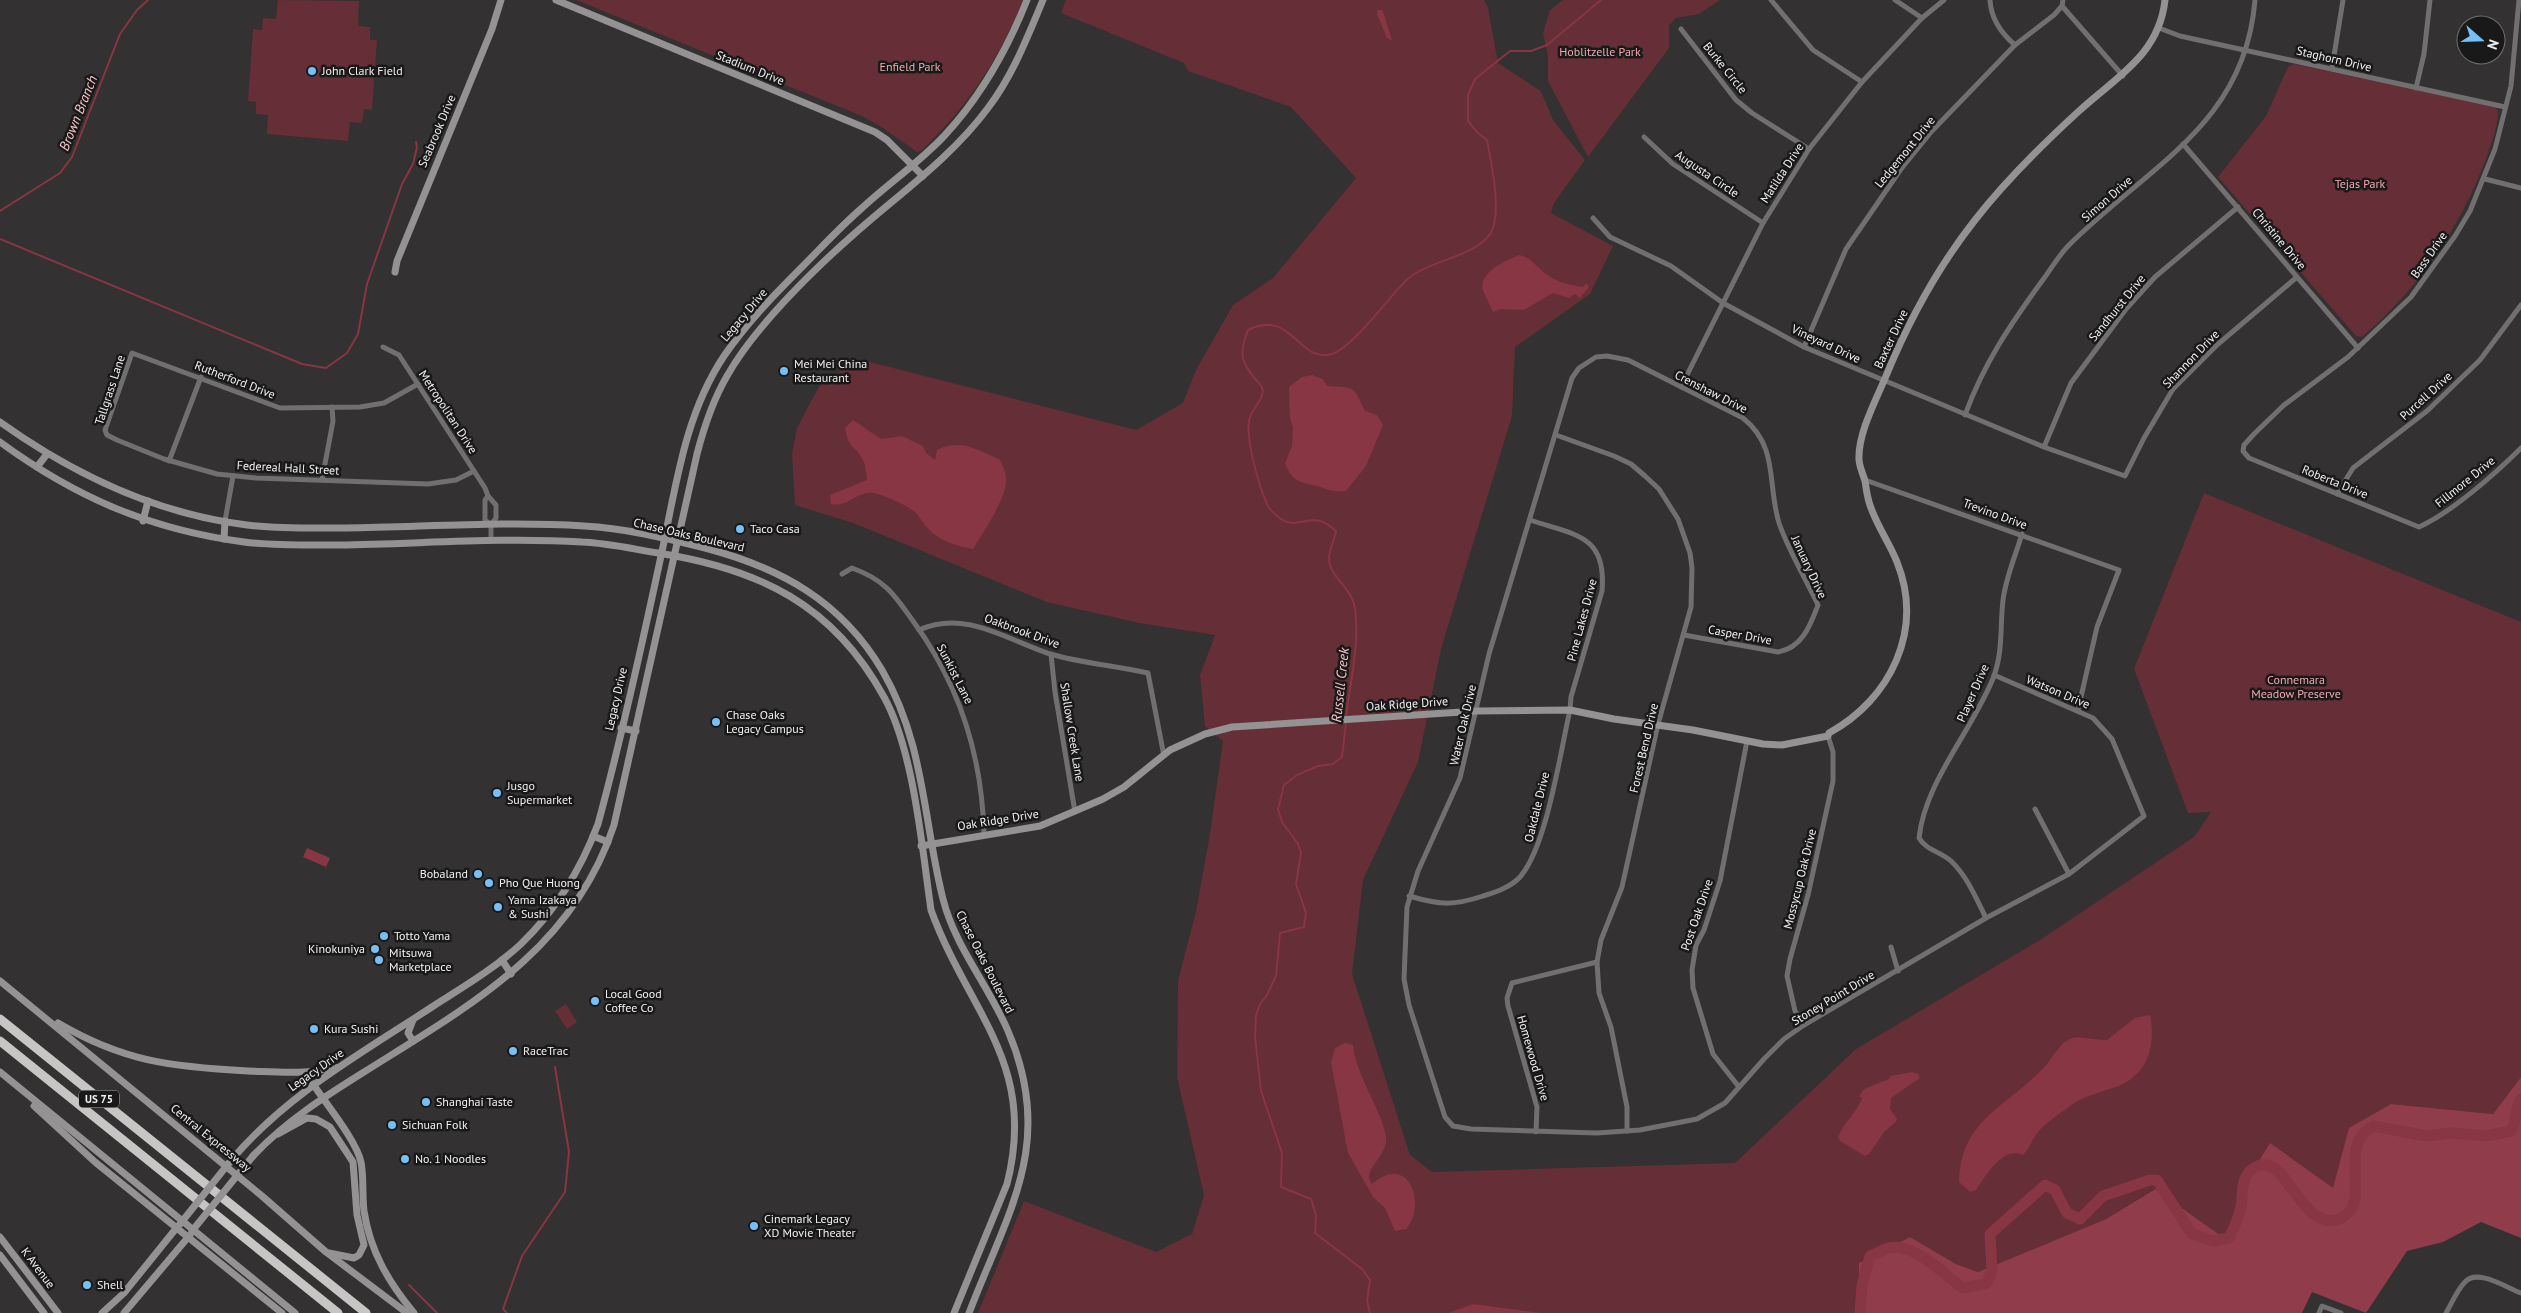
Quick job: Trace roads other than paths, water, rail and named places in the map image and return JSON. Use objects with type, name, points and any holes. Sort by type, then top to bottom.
[{"type":"highway","name":"US 75","points":[[0,1019],[366,1313]]},
{"type":"highway","name":"US 75","points":[[0,1040],[338,1313]]},
{"type":"street","name":"Seabrook Drive","points":[[395,272],[397,261],[426,187],[492,29],[501,0]]},
{"type":"street","name":"Stadium Drive","points":[[556,0],[874,132],[887,140],[923,176]]},
{"type":"street","name":"Legacy Drive","points":[[102,1313],[124,1293],[242,1147],[268,1121],[313,1084],[502,960],[527,938],[560,899],[578,868],[593,836],[606,792],[662,553],[688,431],[710,379],[737,338],[777,292],[862,207],[913,165],[945,135],[992,75],[1009,44],[1027,0]]},
{"type":"street","name":"Legacy Drive","points":[[124,1313],[253,1156],[271,1137],[297,1115],[322,1098],[414,1041],[511,974],[542,946],[564,920],[586,888],[608,842],[636,731],[703,433],[721,387],[743,351],[785,302],[852,236],[923,176],[964,135],[1006,83],[1043,0]]},
{"type":"street","points":[[1771,0],[1813,50],[1862,82]]},
{"type":"street","points":[[1895,0],[1922,18]]},
{"type":"street","name":"Matilda Drive","points":[[1681,387],[1762,222],[1809,149],[1862,82],[1922,18],[1944,0]]},
{"type":"street","points":[[1990,0],[1992,16],[1999,28],[2015,45]]},
{"type":"street","name":"Baxter Drive","points":[[1828,736],[1829,733],[1857,716],[1882,688],[1892,673],[1904,637],[1907,615],[1902,578],[1869,502],[1859,460],[1865,426],[1899,344],[1926,292],[1976,218],[2074,116],[2123,76],[2159,28],[2165,0]]},
{"type":"street","name":"Simon Drive","points":[[1965,415],[2000,340],[2068,246],[2194,135],[2224,97],[2246,50],[2254,17],[2255,0]]},
{"type":"street","points":[[2332,68],[2343,0]]},
{"type":"street","points":[[2416,88],[2424,54],[2430,0]]},
{"type":"street","name":"Bass Drive","points":[[2244,454],[2243,448],[2246,443],[2284,405],[2358,348],[2411,297],[2434,267],[2468,216],[2485,179],[2511,86],[2519,0]]},
{"type":"street","points":[[2062,3],[2123,76]]},
{"type":"street","name":"Ledgemont Drive","points":[[1804,347],[1846,249],[1872,209],[1931,132],[2015,45],[2062,3]]},
{"type":"street","name":"Staghorn Drive","points":[[2159,28],[2180,36],[2505,107]]},
{"type":"street","name":"Burke Circle","points":[[1681,29],[1736,100],[1752,113],[1809,149]]},
{"type":"street","name":"Augusta Circle","points":[[1644,137],[1673,164],[1762,222]]},
{"type":"street","name":"Christine Drive","points":[[2183,144],[2358,348]]},
{"type":"street","points":[[2485,179],[2521,188]]},
{"type":"street","name":"Sandhurst Drive","points":[[2044,447],[2071,383],[2126,308],[2155,277],[2238,207]]},
{"type":"street","name":"Vineyard Drive","points":[[1593,218],[1610,237],[1672,266],[1723,303],[1804,347],[2044,447],[2125,476]]},
{"type":"street","name":"Shannon Drive","points":[[2125,476],[2144,438],[2173,389],[2217,345],[2297,277]]},
{"type":"street","points":[[777,292],[785,302]]},
{"type":"street","name":"Purcell Drive","points":[[2337,494],[2353,468],[2426,411],[2480,360],[2521,305]]},
{"type":"street","name":"Metropolitan Drive","points":[[383,346],[400,355],[488,496],[496,505],[496,518],[491,525],[491,541]]},
{"type":"street","name":"Rutherford Drive","points":[[132,353],[280,408],[360,407],[384,403],[418,384]]},
{"type":"street","name":"Tallgrass Lane","points":[[106,433],[105,426],[132,353]]},
{"type":"street","name":"Water Oak Drive","points":[[1460,1128],[1453,1126],[1445,1117],[1409,1004],[1404,979],[1404,956],[1409,896],[1418,871],[1460,778],[1489,654],[1572,378],[1579,368],[1596,357],[1607,356],[1628,360]]},
{"type":"street","name":"Crenshaw Drive","points":[[1628,360],[1743,418],[1761,437],[1770,457]]},
{"type":"street","points":[[169,461],[201,378]]},
{"type":"street","points":[[710,379],[721,387]]},
{"type":"street","points":[[322,480],[333,421],[332,407]]},
{"type":"street","name":"Chase Oaks Boulevard","points":[[0,422],[47,454],[82,473],[148,500],[225,521],[305,528],[491,525],[584,526],[664,538],[742,558],[779,574],[829,606],[857,634],[896,696],[918,764],[941,892],[949,919],[1007,1028],[1019,1062],[1029,1114],[1027,1153],[1017,1195],[969,1313]]},
{"type":"street","name":"Federeal Hall Street","points":[[106,433],[117,440],[169,461],[217,474],[233,476],[428,484],[456,480],[474,471]]},
{"type":"street","name":"Forest Bend Drive","points":[[1556,435],[1631,464],[1659,490],[1669,504],[1685,537],[1692,568],[1691,607],[1658,724],[1622,887],[1600,940],[1597,962],[1599,993],[1611,1027],[1627,1107],[1628,1131]]},
{"type":"street","name":"Chase Oaks Boulevard","points":[[0,442],[74,490],[143,521],[224,539],[290,545],[399,545],[491,541],[584,542],[676,555],[737,571],[772,585],[796,598],[821,618],[853,651],[885,699],[902,744],[931,910],[940,935],[1000,1051],[1012,1088],[1014,1151],[1007,1184],[954,1313]]},
{"type":"street","name":"Fillmore Drive","points":[[2419,527],[2432,521],[2466,495],[2521,448]]},
{"type":"street","points":[[37,467],[47,454]]},
{"type":"street","name":"Roberta Drive","points":[[2244,454],[2248,458],[2419,527]]},
{"type":"street","name":"January Drive","points":[[1770,457],[1772,494],[1779,522],[1798,570],[1818,606],[1810,626]]},
{"type":"street","points":[[224,539],[225,521],[233,476]]},
{"type":"street","name":"Trevino Drive","points":[[1864,480],[2022,534],[2119,570],[2097,627],[2078,710]]},
{"type":"street","name":"Metropolitan Drive","points":[[488,496],[485,500],[485,520],[491,525]]},
{"type":"street","points":[[143,521],[148,500]]},
{"type":"street","name":"Pine Lakes Drive","points":[[1530,520],[1577,535],[1589,542],[1602,563],[1602,591],[1570,697],[1570,710]]},
{"type":"street","name":"Player Drive","points":[[1986,918],[1965,878],[1953,863],[1944,855],[1929,848],[1919,838],[1922,820],[1941,772],[1965,735],[1994,675],[2002,640],[2001,617],[2007,573],[2022,534]]},
{"type":"street","name":"Sunkist Lane","points":[[842,574],[852,568],[866,574],[892,591],[938,657],[963,712],[984,813],[984,834]]},
{"type":"street","points":[[772,585],[779,574]]},
{"type":"street","name":"Oakbrook Drive","points":[[920,630],[943,622],[971,624],[1051,654],[1148,672],[1164,756]]},
{"type":"street","name":"Casper Drive","points":[[1684,635],[1778,652],[1793,647],[1810,626]]},
{"type":"street","name":"Shallow Creek Lane","points":[[1051,654],[1055,692],[1075,812]]},
{"type":"street","name":"Watson Drive","points":[[1994,675],[2093,718],[2112,738],[2144,816]]},
{"type":"street","points":[[885,699],[896,696]]},
{"type":"street","name":"Oak Ridge Drive","points":[[921,846],[933,842],[1040,826],[1075,812],[1124,786],[1170,750],[1205,734],[1232,727],[1476,711],[1570,710],[1763,744],[1782,745],[1828,736]]},
{"type":"street","name":"Oakdale Drive","points":[[1409,896],[1437,904],[1462,903],[1495,893],[1518,878],[1528,867],[1539,842],[1570,710]]},
{"type":"street","points":[[621,728],[636,731]]},
{"type":"street","name":"Mossycup Oak Drive","points":[[1804,1025],[1795,1011],[1787,976],[1808,895],[1833,781],[1833,752],[1828,736]]},
{"type":"street","name":"Post Oak Drive","points":[[1740,1087],[1713,1054],[1693,988],[1692,970],[1696,945],[1704,930],[1720,881],[1747,740]]},
{"type":"street","points":[[2035,809],[2069,874]]},
{"type":"street","name":"Stoney Point Drive","points":[[1460,1128],[1597,1133],[1628,1131],[1697,1119],[1725,1103],[1784,1039],[1804,1025],[1986,918],[2069,874],[2144,816]]},
{"type":"street","points":[[593,836],[608,842]]},
{"type":"street","points":[[1891,947],[1898,971]]},
{"type":"street","points":[[502,960],[511,974]]},
{"type":"street","name":"Homewood Drive","points":[[1536,1132],[1537,1107],[1508,1006],[1509,990],[1512,983],[1597,962]]},
{"type":"street","name":"Central Expressway","points":[[0,981],[262,1196],[326,1252],[407,1313]]},
{"type":"street","points":[[38,1012],[96,1044],[155,1063],[189,1068],[296,1074],[312,1073],[340,1066]]},
{"type":"street","points":[[414,1019],[408,1033],[414,1041]]},
{"type":"street","points":[[0,1072],[82,1150],[190,1234],[282,1313]]},
{"type":"street","points":[[0,1072],[295,1313]]},
{"type":"street","points":[[313,1084],[356,1149],[361,1162],[364,1212],[378,1257],[390,1282],[414,1313]]},
{"type":"street","points":[[1013,1101],[1026,1100]]},
{"type":"street","points":[[271,1137],[307,1118],[316,1119],[330,1127],[353,1162],[363,1250],[359,1255],[349,1258],[326,1252]]},
{"type":"street","points":[[1014,1151],[1027,1153]]},
{"type":"street","name":"K Avenue","points":[[0,1236],[58,1313]]},
{"type":"street","name":"K Avenue","points":[[0,1255],[44,1313]]},
{"type":"street","points":[[11,1269],[20,1263]]},
{"type":"street","points":[[2446,1313],[2464,1282],[2472,1277],[2483,1278],[2521,1293]]},
{"type":"street","points":[[969,1280],[981,1284]]},
{"type":"street","points":[[124,1293],[134,1302]]},
{"type":"street","points":[[2319,1313],[2322,1306],[2340,1313]]},
{"type":"waterway","name":"Brown Branch","points":[[0,211],[60,173],[72,157],[120,34],[137,10],[148,0]]},
{"type":"waterway","name":"Russell Creek","points":[[1346,718],[1356,646],[1356,618],[1352,598],[1335,575],[1330,564],[1329,557],[1336,531],[1320,521],[1288,522],[1279,518],[1268,506],[1254,464],[1249,440],[1250,417],[1261,398],[1263,390],[1244,363],[1242,351],[1245,338],[1248,330],[1263,325],[1275,326],[1285,331],[1311,351],[1320,355],[1332,354],[1341,349],[1362,331],[1410,277],[1429,266],[1463,253],[1483,242],[1490,234],[1494,225],[1496,201],[1487,140],[1468,121],[1468,95],[1475,79],[1510,51],[1531,51],[1547,45],[1601,0]]},
{"type":"waterway","points":[[0,239],[302,364],[326,368],[347,353],[358,334],[367,284],[402,184],[413,164],[417,147],[416,142]]},
{"type":"waterway","name":"Russell Creek","points":[[1346,723],[1342,757],[1333,764],[1318,766],[1297,775],[1284,785],[1278,809],[1282,822],[1298,844],[1301,853],[1296,884],[1306,913],[1304,927],[1280,933],[1276,976],[1256,1015],[1255,1037],[1261,1091],[1282,1153],[1281,1187],[1311,1199],[1316,1215],[1315,1233],[1362,1269],[1370,1280],[1367,1301],[1370,1313]]},
{"type":"waterway","points":[[507,1313],[503,1309],[522,1256],[565,1192],[569,1152],[555,1067]]},
{"type":"waterway","points":[[1860,1313],[1862,1285],[1870,1256],[1888,1248],[1898,1247],[1919,1255],[1963,1288],[1987,1283],[1992,1270],[1990,1234],[2045,1185],[2055,1190],[2067,1213],[2080,1219],[2103,1196],[2150,1180],[2157,1180],[2192,1234],[2213,1241],[2229,1238],[2239,1214],[2243,1185],[2249,1172],[2260,1165],[2268,1165],[2279,1173],[2312,1213],[2322,1219],[2333,1221],[2345,1216],[2351,1210],[2356,1192],[2355,1161],[2358,1143],[2366,1131],[2373,1126],[2427,1136],[2451,1133],[2486,1136],[2511,1131],[2521,1099]]},
{"type":"waterway","points":[[409,1285],[437,1313]]},
{"type":"place","name":"John Clark Field","points":[[312,71]]},
{"type":"place","name":"Mei Mei China Restaurant","points":[[784,371]]},
{"type":"place","name":"Taco Casa","points":[[740,529]]},
{"type":"place","name":"Chase Oaks Legacy Campus","points":[[716,722]]},
{"type":"place","name":"Jusgo Supermarket","points":[[497,793]]},
{"type":"place","name":"Bobaland","points":[[478,874]]},
{"type":"place","name":"Pho Que Huong","points":[[489,883]]},
{"type":"place","name":"Yama Izakaya & Sushi","points":[[498,907]]},
{"type":"place","name":"Totto Yama","points":[[384,936]]},
{"type":"place","name":"Kinokuniya","points":[[375,949]]},
{"type":"place","name":"Mitsuwa Marketplace","points":[[379,960]]},
{"type":"place","name":"Local Good Coffee Co","points":[[595,1001]]},
{"type":"place","name":"Kura Sushi","points":[[314,1029]]},
{"type":"place","name":"RaceTrac","points":[[513,1051]]},
{"type":"place","name":"Shanghai Taste","points":[[426,1102]]},
{"type":"place","name":"Sichuan Folk","points":[[392,1125]]},
{"type":"place","name":"No. 1 Noodles","points":[[405,1159]]},
{"type":"place","name":"Cinemark Legacy XD Movie Theater","points":[[754,1226]]},
{"type":"place","name":"Shell","points":[[87,1285]]},
{"type":"park label","name":"Hoblitzelle Park","points":[[1600,52]]},
{"type":"park label","name":"Enfield Park","points":[[910,67]]},
{"type":"park label","name":"Tejas Park","points":[[2360,184]]},
{"type":"park label","name":"Connemara Meadow Preserve","points":[[2296,687]]}]
